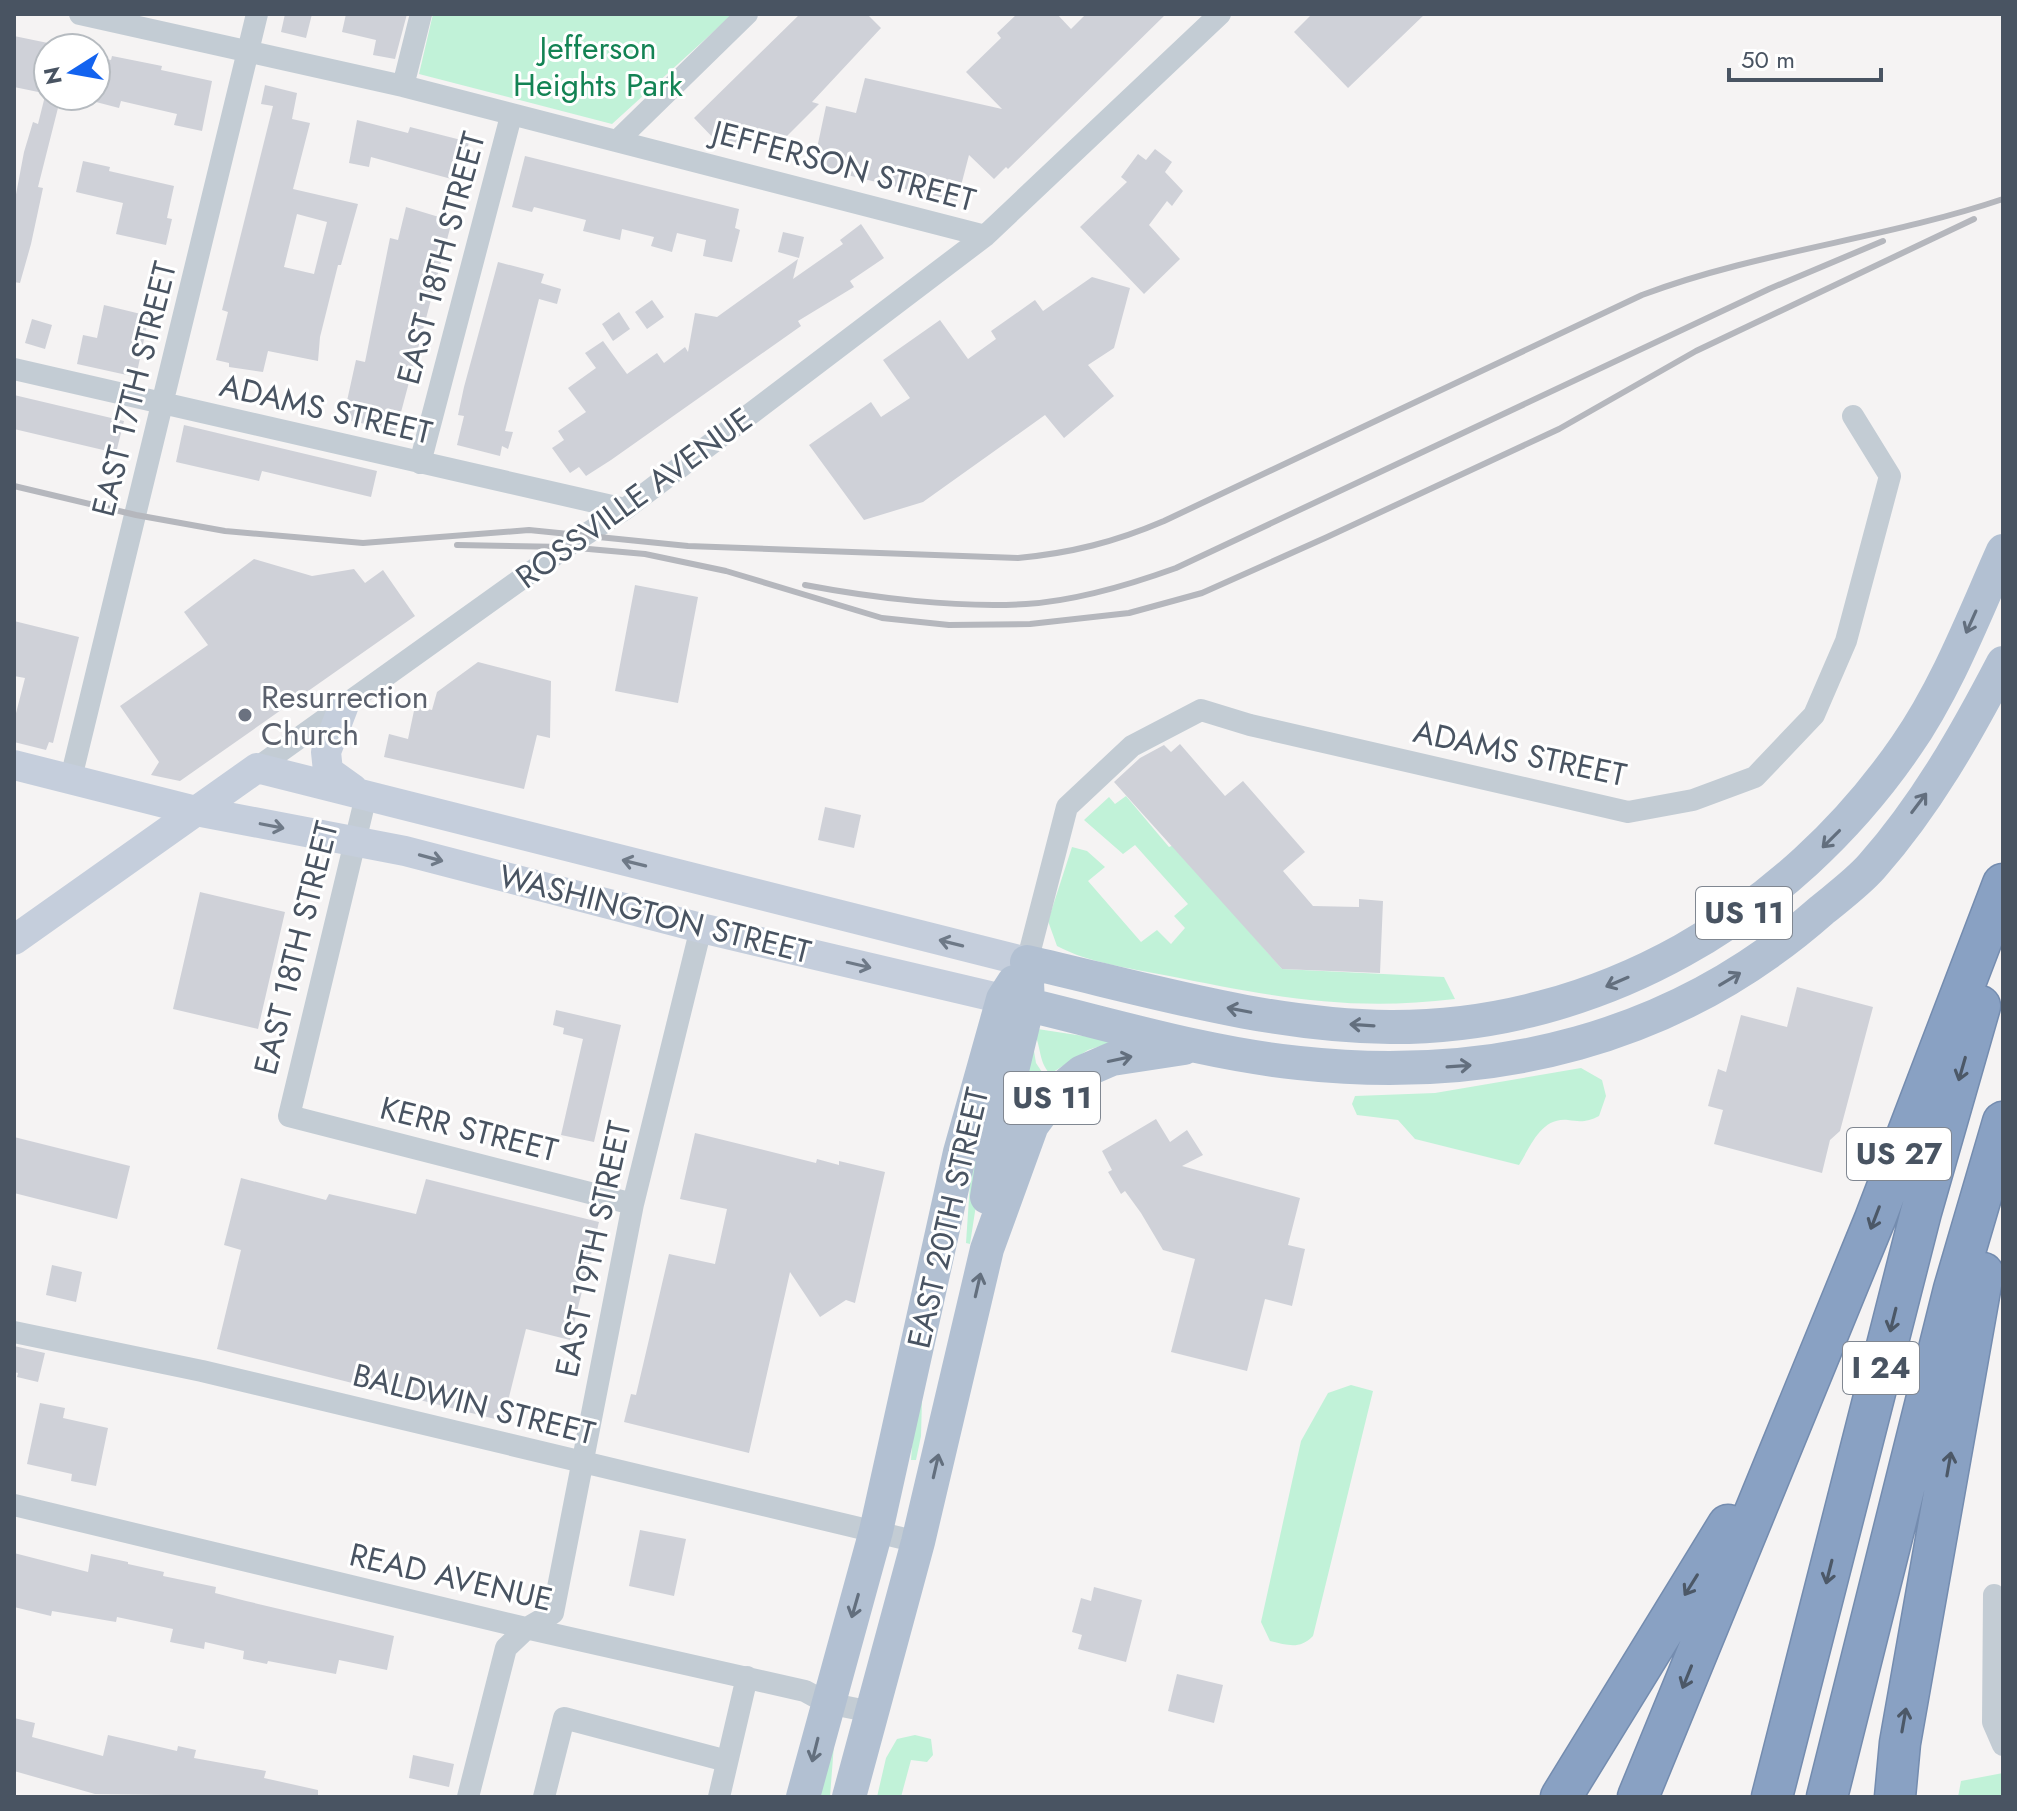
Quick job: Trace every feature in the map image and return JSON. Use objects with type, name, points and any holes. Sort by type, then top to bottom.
[{"type":"highway","name":"US 27","points":[[1638,1797],[1875,1219],[2003,884]]},
{"type":"highway","name":"I 24","points":[[1772,1797],[1921,1212],[1983,997],[2003,942]]},
{"type":"highway","name":"I 24","points":[[1827,1797],[1954,1289],[2003,1122]]},
{"type":"highway","points":[[1895,1797],[1903,1728],[2003,1160]]},
{"type":"highway","points":[[1561,1797],[1790,1423]]},
{"type":"main road","name":"WASHINGTON STREET","points":[[1027,962],[1242,1011],[1316,1022],[1391,1027],[1469,1021],[1540,1008],[1605,987],[1671,959],[1735,921],[1801,869],[1853,818],[1908,744],[1957,654],[2003,551]]},
{"type":"main road","name":"WASHINGTON STREET","points":[[1015,1002],[1297,1063],[1381,1069],[1464,1067],[1555,1050],[1617,1033],[1693,1001],[1761,961],[1872,867],[1955,754],[2003,663]]},
{"type":"main road","name":"EAST 20TH STREET","points":[[803,1797],[876,1531],[960,1152],[1027,962]]},
{"type":"main road","points":[[987,1249],[987,1199],[1015,1002]]},
{"type":"main road","name":"US 11","points":[[987,1249],[1032,1125],[1055,1094],[1082,1072],[1112,1059],[1204,1045]]},
{"type":"main road","name":"EAST 20TH STREET","points":[[849,1797],[918,1542],[987,1249]]},
{"type":"street","name":"JEFFERSON STREET","points":[[80,14],[403,86],[985,236]]},
{"type":"street","name":"EAST 17TH STREET","points":[[71,778],[257,14]]},
{"type":"street","points":[[403,86],[421,14]]},
{"type":"street","points":[[617,141],[747,14]]},
{"type":"street","name":"ROSSVILLE AVENUE","points":[[14,940],[625,509],[985,236],[1220,14]]},
{"type":"street","name":"EAST 18TH STREET","points":[[420,463],[511,116]]},
{"type":"street","name":"ADAMS STREET","points":[[14,369],[625,509]]},
{"type":"street","name":"ADAMS STREET","points":[[1201,710],[1250,725],[1628,812],[1693,800],[1755,777],[1814,715],[1846,641],[1863,582],[1890,476],[1853,416]]},
{"type":"street","points":[[344,705],[326,752],[328,771],[338,782],[366,796]]},
{"type":"street","name":"EAST 20TH STREET","points":[[1027,962],[1067,807],[1132,746],[1201,710]]},
{"type":"street","name":"WASHINGTON STREET","points":[[14,765],[196,811],[405,851],[701,928],[1015,1002]]},
{"type":"street","name":"WASHINGTON STREET","points":[[257,768],[1027,962]]},
{"type":"street","name":"EAST 18TH STREET","points":[[289,1116],[366,796]]},
{"type":"street","name":"EAST 19TH STREET","points":[[468,1797],[506,1648],[527,1628],[553,1613],[633,1204],[701,928]]},
{"type":"street","name":"KERR STREET","points":[[289,1116],[633,1204]]},
{"type":"street","name":"BALDWIN STREET","points":[[14,1332],[202,1371],[918,1542]]},
{"type":"street","name":"READ AVENUE","points":[[14,1505],[527,1628],[747,1677],[805,1691],[827,1703],[872,1712]]},
{"type":"street","points":[[1994,1595],[1993,1722],[2003,1745]]},
{"type":"street","points":[[719,1797],[747,1677]]},
{"type":"street","points":[[544,1797],[564,1718],[727,1761]]},
{"type":"green space","name":"Jefferson Heights Park","points":[[433,14],[733,14],[612,124],[419,74]]},
{"type":"green space","points":[[1126,796],[1169,847],[1174,845],[1282,969],[1444,977],[1455,999],[1379,1004],[1308,1000],[1109,964],[1057,946],[1048,921],[1072,847],[1087,851],[1105,867],[1088,881],[1141,942],[1157,930],[1171,944],[1185,928],[1174,916],[1188,904],[1135,845],[1123,854],[1084,820],[1109,797],[1115,804]]},
{"type":"green space","points":[[1031,1028],[1116,1041],[1088,1050],[1050,1074]]},
{"type":"green space","points":[[1033,1045],[1036,1063],[1046,1078],[1011,1113]]},
{"type":"green space","points":[[1581,1068],[1602,1080],[1606,1096],[1599,1116],[1584,1121],[1559,1120],[1551,1123],[1538,1134],[1519,1165],[1415,1139],[1398,1120],[1357,1115],[1352,1104],[1355,1096],[1435,1093]]},
{"type":"green space","points":[[977,1153],[981,1173],[970,1244],[966,1243],[970,1183]]},
{"type":"green space","points":[[1351,1385],[1373,1391],[1313,1636],[1298,1645],[1270,1641],[1261,1622],[1301,1441],[1328,1393]]},
{"type":"green space","points":[[922,1399],[921,1436],[916,1460],[911,1460],[913,1433]]},
{"type":"green space","points":[[915,1735],[931,1739],[933,1755],[927,1762],[911,1760],[901,1797],[877,1797],[886,1758],[897,1739]]},
{"type":"green space","points":[[834,1744],[830,1797],[817,1797]]},
{"type":"green space","points":[[2003,1773],[2003,1797],[1958,1797],[1961,1781]]},
{"type":"building","points":[[285,14],[312,14],[306,38],[281,32]]},
{"type":"building","points":[[346,14],[407,14],[395,59],[373,55],[376,40],[342,32]]},
{"type":"building","points":[[800,14],[867,14],[881,28],[812,102],[819,104],[773,150],[756,133],[738,150],[725,137],[718,143],[694,118]]},
{"type":"building","points":[[1017,14],[1057,14],[1071,29],[1086,14],[1166,14],[1008,169],[1006,167],[994,179],[969,155],[957,201],[813,167],[826,106],[856,113],[865,78],[1002,109],[966,72],[1001,38],[997,33]]},
{"type":"building","points":[[1312,14],[1425,14],[1348,88],[1294,32]]},
{"type":"building","points":[[14,36],[32,40],[32,91],[14,87]]},
{"type":"building","points":[[112,56],[162,66],[161,70],[212,81],[202,131],[174,125],[177,114],[121,101],[119,108],[112,106]]},
{"type":"building","points":[[265,85],[297,93],[292,119],[310,123],[293,189],[358,204],[341,265],[338,265],[320,337],[318,361],[268,351],[263,372],[229,367],[229,363],[216,360],[228,312],[222,310],[273,106],[261,104]],"holes":[[[297,214],[327,222],[314,274],[284,267]]]},
{"type":"building","points":[[41,112],[57,112],[38,187],[43,188],[20,283],[14,282],[14,205],[24,152],[33,122],[38,124]]},
{"type":"building","points":[[357,120],[408,133],[410,127],[469,142],[455,180],[371,157],[369,167],[349,163]]},
{"type":"building","points":[[1155,149],[1172,162],[1165,172],[1183,191],[1172,206],[1167,201],[1149,225],[1180,259],[1144,294],[1080,227],[1127,182],[1121,177],[1138,154],[1146,160]]},
{"type":"building","points":[[525,156],[739,209],[735,228],[740,230],[732,262],[703,256],[706,240],[677,233],[672,252],[651,246],[654,237],[622,229],[620,240],[583,231],[586,220],[534,207],[532,212],[512,207]]},
{"type":"building","points":[[83,161],[110,167],[109,171],[174,186],[167,218],[172,219],[166,245],[116,234],[123,203],[76,192]]},
{"type":"building","points":[[406,207],[452,221],[396,431],[343,419],[356,360],[365,362],[390,238],[398,240]]},
{"type":"building","points":[[861,224],[884,258],[850,281],[854,287],[798,321],[801,326],[611,460],[586,476],[579,467],[570,473],[552,448],[564,440],[558,431],[586,412],[568,388],[596,368],[585,353],[603,341],[627,374],[657,353],[664,363],[685,347],[688,352],[695,313],[717,317],[798,259],[793,279],[843,244],[840,240]]},
{"type":"building","points":[[783,232],[804,237],[799,258],[778,252]]},
{"type":"building","points":[[498,262],[544,274],[541,283],[561,289],[557,304],[539,299],[505,431],[513,432],[508,449],[502,446],[500,456],[457,445],[464,416],[458,415],[464,387]]},
{"type":"building","points":[[1092,277],[1130,288],[1114,348],[1088,365],[1114,396],[1064,438],[1045,415],[923,502],[864,520],[809,445],[871,402],[881,417],[910,398],[883,360],[940,320],[968,359],[996,339],[991,331],[1035,300],[1043,311]]},
{"type":"building","points":[[652,300],[664,317],[647,329],[635,312]]},
{"type":"building","points":[[104,305],[149,316],[136,377],[77,364],[83,335],[97,338]]},
{"type":"building","points":[[619,312],[630,329],[613,341],[602,324]]},
{"type":"building","points":[[32,319],[52,325],[45,349],[25,343]]},
{"type":"building","points":[[14,395],[124,421],[116,453],[14,429]]},
{"type":"building","points":[[184,425],[377,471],[371,497],[262,471],[259,481],[176,462]]},
{"type":"building","points":[[254,559],[312,576],[354,569],[365,583],[383,570],[415,616],[180,781],[151,775],[159,762],[120,706],[208,645],[184,612]]},
{"type":"building","points":[[635,585],[698,597],[678,703],[615,691]]},
{"type":"building","points":[[14,621],[79,637],[53,743],[49,742],[46,750],[14,742],[14,721],[25,678],[14,676]]},
{"type":"building","points":[[478,662],[551,681],[550,738],[537,735],[524,789],[384,757],[389,734],[408,739],[415,706],[432,710],[437,692]]},
{"type":"building","points":[[1180,744],[1225,796],[1243,781],[1305,852],[1283,871],[1313,906],[1359,907],[1359,899],[1383,901],[1380,973],[1282,969],[1114,782],[1140,758],[1164,745],[1171,752]]},
{"type":"building","points":[[825,807],[861,815],[854,848],[818,840]]},
{"type":"building","points":[[200,892],[285,912],[258,1029],[173,1009]]},
{"type":"building","points":[[1797,987],[1873,1007],[1840,1131],[1830,1140],[1822,1173],[1714,1144],[1723,1110],[1708,1106],[1718,1069],[1726,1072],[1741,1015],[1787,1027]]},
{"type":"building","points":[[556,1010],[621,1025],[594,1142],[561,1135],[583,1039],[563,1034],[564,1028],[553,1025]]},
{"type":"building","points":[[1156,1119],[1170,1142],[1187,1130],[1203,1155],[1182,1166],[1300,1198],[1288,1245],[1305,1249],[1292,1306],[1265,1299],[1247,1371],[1171,1352],[1195,1259],[1163,1250],[1125,1191],[1121,1194],[1108,1172],[1112,1170],[1102,1151]]},
{"type":"building","points":[[695,1133],[816,1163],[817,1159],[839,1165],[839,1161],[885,1172],[855,1303],[846,1300],[820,1317],[790,1272],[749,1453],[624,1422],[631,1394],[636,1395],[669,1254],[715,1264],[727,1209],[680,1199]]},
{"type":"building","points":[[14,1137],[130,1166],[117,1219],[14,1193]]},
{"type":"building","points":[[241,1178],[326,1200],[329,1194],[416,1214],[426,1179],[599,1222],[570,1340],[526,1329],[503,1421],[217,1349],[241,1250],[224,1245]]},
{"type":"building","points":[[52,1265],[82,1272],[76,1302],[46,1295]]},
{"type":"building","points":[[14,1346],[45,1353],[38,1382],[17,1377],[18,1373],[14,1372]]},
{"type":"building","points":[[40,1403],[65,1408],[63,1418],[108,1428],[96,1486],[71,1481],[72,1474],[27,1464]]},
{"type":"building","points":[[640,1530],[686,1539],[674,1596],[629,1586]]},
{"type":"building","points":[[14,1553],[88,1572],[91,1554],[128,1562],[164,1572],[163,1576],[216,1587],[215,1593],[394,1636],[387,1670],[339,1660],[336,1674],[268,1661],[267,1664],[243,1659],[244,1651],[205,1642],[204,1649],[170,1642],[173,1629],[117,1617],[116,1622],[52,1611],[51,1616],[14,1607]]},
{"type":"building","points":[[1094,1587],[1142,1600],[1126,1662],[1078,1649],[1082,1635],[1072,1632],[1081,1598],[1091,1601]]},
{"type":"building","points":[[1177,1674],[1223,1685],[1214,1723],[1168,1711]]},
{"type":"building","points":[[14,1718],[35,1723],[32,1737],[103,1756],[108,1735],[177,1751],[178,1746],[196,1750],[194,1758],[266,1771],[264,1778],[318,1790],[318,1797],[95,1794],[14,1771]]},
{"type":"building","points":[[413,1755],[454,1764],[449,1787],[409,1778]]},
{"type":"railway","points":[[14,486],[136,515],[225,531],[363,543],[529,530],[688,546],[1018,558],[1037,556],[1110,541],[1164,521],[1642,295],[1731,267],[1913,225],[2003,199]]},
{"type":"railway","points":[[457,545],[566,547],[645,554],[726,571],[882,618],[949,625],[1030,624],[1129,613],[1202,593],[1559,429],[1696,351],[1974,219]]},
{"type":"railway","points":[[805,585],[915,601],[999,605],[1064,600],[1140,580],[1176,568],[1769,289],[1883,241]]},
{"type":"place","name":"Resurrection Church","points":[[245,715]]}]
